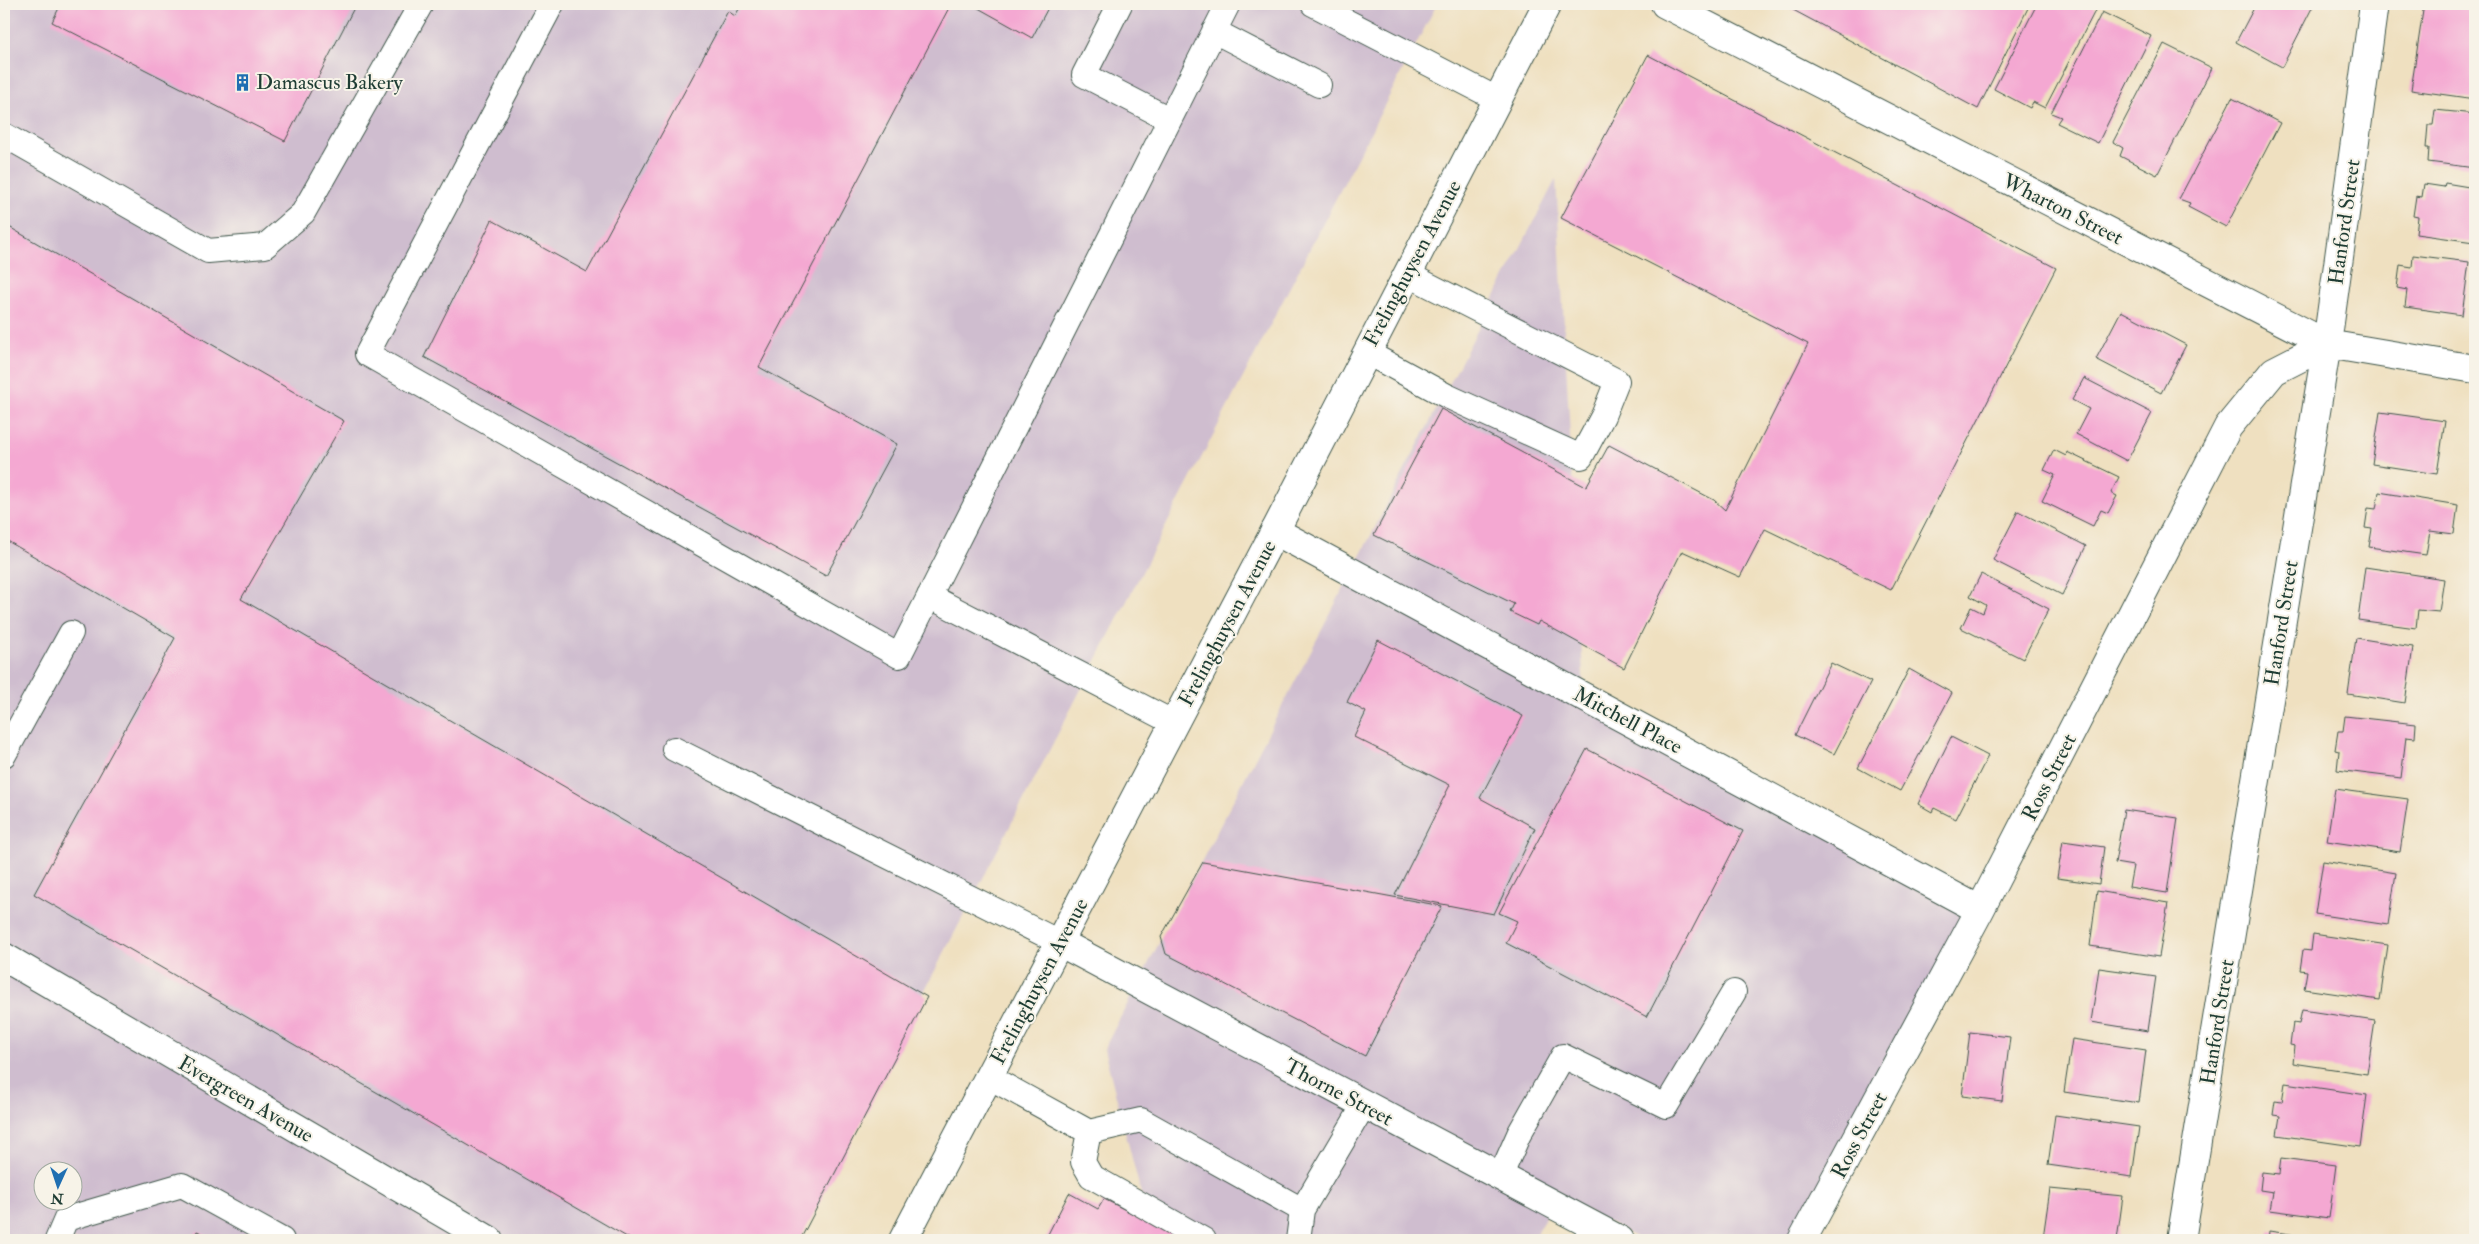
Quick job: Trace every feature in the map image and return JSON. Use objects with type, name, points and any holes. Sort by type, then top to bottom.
[{"type":"street","name":"Frelinghuysen Avenue","points":[[903,1240],[1275,531],[1547,4]]},
{"type":"street","name":"Wharton Street","points":[[1665,4],[2327,344],[2475,369]]},
{"type":"street","name":"Hanford Street","points":[[2181,1240],[2327,344],[2374,4]]},
{"type":"street","name":"Ross Street","points":[[1802,1240],[1980,910],[2228,428],[2274,371],[2327,344]]},
{"type":"street","name":"Mitchell Place","points":[[1275,531],[1980,910]]},
{"type":"street","name":"Thorne Street","points":[[1059,942],[1620,1240]]},
{"type":"street","name":"Evergreen Avenue","points":[[4,957],[488,1240]]},
{"type":"lane","points":[[4,135],[208,251],[265,246],[303,213],[421,4]]},
{"type":"lane","points":[[552,4],[367,354],[899,656],[1228,4]]},
{"type":"lane","points":[[1120,4],[1084,75],[1169,120]]},
{"type":"lane","points":[[1313,4],[1498,99]]},
{"type":"lane","points":[[1214,32],[1320,84]]},
{"type":"lane","points":[[1366,352],[1447,396],[1581,457],[1603,416],[1617,381],[1407,274]]},
{"type":"lane","points":[[929,596],[1174,723]]},
{"type":"lane","points":[[4,755],[71,634]]},
{"type":"lane","points":[[674,748],[1059,942]]},
{"type":"lane","points":[[1500,1177],[1519,1134],[1563,1056],[1666,1106],[1734,992]]},
{"type":"lane","points":[[989,1077],[1090,1132],[1141,1120],[1302,1210]]},
{"type":"lane","points":[[1298,1240],[1302,1210],[1364,1105]]},
{"type":"lane","points":[[1090,1132],[1083,1162],[1091,1176],[1204,1240]]},
{"type":"lane","points":[[56,1240],[66,1219],[182,1185],[282,1240]]},
{"type":"shaded area","points":[[4,4],[1437,4],[795,1240],[4,1240]]},
{"type":"shaded area","points":[[1556,179],[1584,693],[1992,901],[1798,1240],[1641,1240],[1556,1194],[1534,1240],[1153,1240],[1104,1049]]},
{"type":"building","name":"Damascus Bakery","points":[[61,4],[356,4],[285,141],[52,22]]},
{"type":"building","points":[[742,4],[951,4],[759,367],[897,444],[826,576],[424,357],[492,220],[587,272],[728,11],[735,16]]},
{"type":"building","points":[[971,4],[1050,4],[1032,38]]},
{"type":"building","points":[[1782,4],[2030,4],[1978,109]]},
{"type":"building","points":[[2037,4],[2088,4],[2096,9],[2045,108],[2033,102],[2030,108],[1994,89]]},
{"type":"building","points":[[2256,4],[2314,4],[2282,67],[2236,42]]},
{"type":"building","points":[[2424,4],[2475,4],[2475,99],[2411,90]]},
{"type":"building","points":[[2102,12],[2151,36],[2098,143],[2057,123],[2061,117],[2051,113]]},
{"type":"building","points":[[2164,44],[2212,68],[2157,175],[2120,156],[2123,148],[2113,142]]},
{"type":"building","points":[[1648,55],[2056,268],[1891,590],[1765,529],[1740,577],[1682,551],[1624,668],[1539,621],[1537,625],[1510,612],[1514,604],[1374,535],[1441,409],[1586,487],[1609,445],[1714,500],[1725,510],[1808,344],[1561,218]]},
{"type":"building","points":[[2232,98],[2280,123],[2226,227],[2188,207],[2190,203],[2179,199]]},
{"type":"building","points":[[2435,110],[2475,114],[2475,168],[2428,162],[2429,148],[2426,148],[2428,125],[2433,125]]},
{"type":"building","points":[[2445,183],[2475,188],[2474,242],[2416,234],[2418,217],[2413,216],[2416,196],[2422,197],[2424,184],[2444,187]]},
{"type":"building","points":[[4,224],[344,421],[241,599],[927,997],[800,1240],[632,1240],[34,894],[175,638],[4,539]]},
{"type":"building","points":[[2413,255],[2469,262],[2462,315],[2405,307],[2407,290],[2397,288],[2400,265],[2412,267]]},
{"type":"building","points":[[2121,311],[2186,345],[2161,393],[2096,359]]},
{"type":"building","points":[[2084,378],[2152,413],[2127,461],[2076,434],[2089,409],[2072,400]]},
{"type":"building","points":[[2380,412],[2445,421],[2437,474],[2372,464]]},
{"type":"building","points":[[2054,450],[2066,456],[2067,452],[2119,477],[2111,493],[2117,496],[2108,513],[2101,510],[2093,526],[2042,501],[2055,475],[2044,470]]},
{"type":"building","points":[[2379,492],[2458,505],[2454,534],[2430,531],[2426,555],[2369,547],[2372,529],[2365,528],[2368,508],[2376,509]]},
{"type":"building","points":[[2018,511],[2086,546],[2062,595],[1993,560]]},
{"type":"building","points":[[2365,567],[2444,579],[2439,612],[2418,610],[2416,628],[2358,620]]},
{"type":"building","points":[[1981,574],[2049,609],[2023,659],[1961,628],[1971,607],[1983,613],[1986,605],[1970,596]]},
{"type":"building","points":[[2356,638],[2413,647],[2405,703],[2348,694]]},
{"type":"building","points":[[1378,640],[1523,716],[1480,798],[1535,828],[1494,914],[1395,895],[1450,785],[1354,737],[1366,712],[1347,702]]},
{"type":"building","points":[[1831,663],[1871,682],[1834,754],[1795,735]]},
{"type":"building","points":[[1909,669],[1952,693],[1900,791],[1858,768]]},
{"type":"building","points":[[2345,716],[2416,724],[2415,738],[2406,737],[2401,778],[2337,770],[2339,751],[2335,750],[2338,731],[2343,731]]},
{"type":"building","points":[[1951,737],[1988,756],[1956,819],[1934,808],[1932,812],[1918,804]]},
{"type":"building","points":[[1587,749],[1743,831],[1647,1017],[1506,943],[1517,921],[1499,913]]},
{"type":"building","points":[[2335,789],[2408,799],[2400,852],[2327,841]]},
{"type":"building","points":[[2124,810],[2178,818],[2167,893],[2129,887],[2133,866],[2115,863]]},
{"type":"building","points":[[2063,841],[2104,847],[2099,884],[2057,878]]},
{"type":"building","points":[[2323,861],[2396,873],[2388,925],[2315,914]]},
{"type":"building","points":[[1203,862],[1442,906],[1365,1056],[1166,954],[1161,937]]},
{"type":"building","points":[[2097,891],[2168,903],[2159,957],[2090,946]]},
{"type":"building","points":[[2313,934],[2388,945],[2380,1000],[2304,989],[2307,971],[2300,970],[2303,950],[2311,951]]},
{"type":"building","points":[[2099,968],[2156,976],[2148,1031],[2091,1022]]},
{"type":"building","points":[[2302,1010],[2375,1021],[2367,1074],[2293,1063],[2295,1046],[2290,1045],[2293,1023],[2299,1024]]},
{"type":"building","points":[[1970,1032],[2010,1037],[2002,1101],[1962,1096]]},
{"type":"building","points":[[2072,1039],[2146,1050],[2139,1103],[2064,1092]]},
{"type":"building","points":[[2285,1083],[2367,1095],[2360,1147],[2277,1135],[2280,1116],[2273,1115],[2275,1101],[2282,1102]]},
{"type":"building","points":[[2055,1115],[2139,1127],[2132,1177],[2048,1165]]},
{"type":"building","points":[[2281,1158],[2336,1165],[2329,1218],[2270,1210],[2273,1192],[2260,1190],[2262,1172],[2279,1174]]},
{"type":"building","points":[[2050,1189],[2123,1196],[2117,1240],[2043,1238]]},
{"type":"building","points":[[1069,1193],[1098,1209],[1104,1199],[1185,1240],[1045,1240]]},
{"type":"building","points":[[197,1231],[216,1240],[192,1240]]},
{"type":"building","points":[[2269,1231],[2323,1239],[2268,1240]]},
{"type":"place","name":"Damascus Bakery","points":[[242,82]]}]
